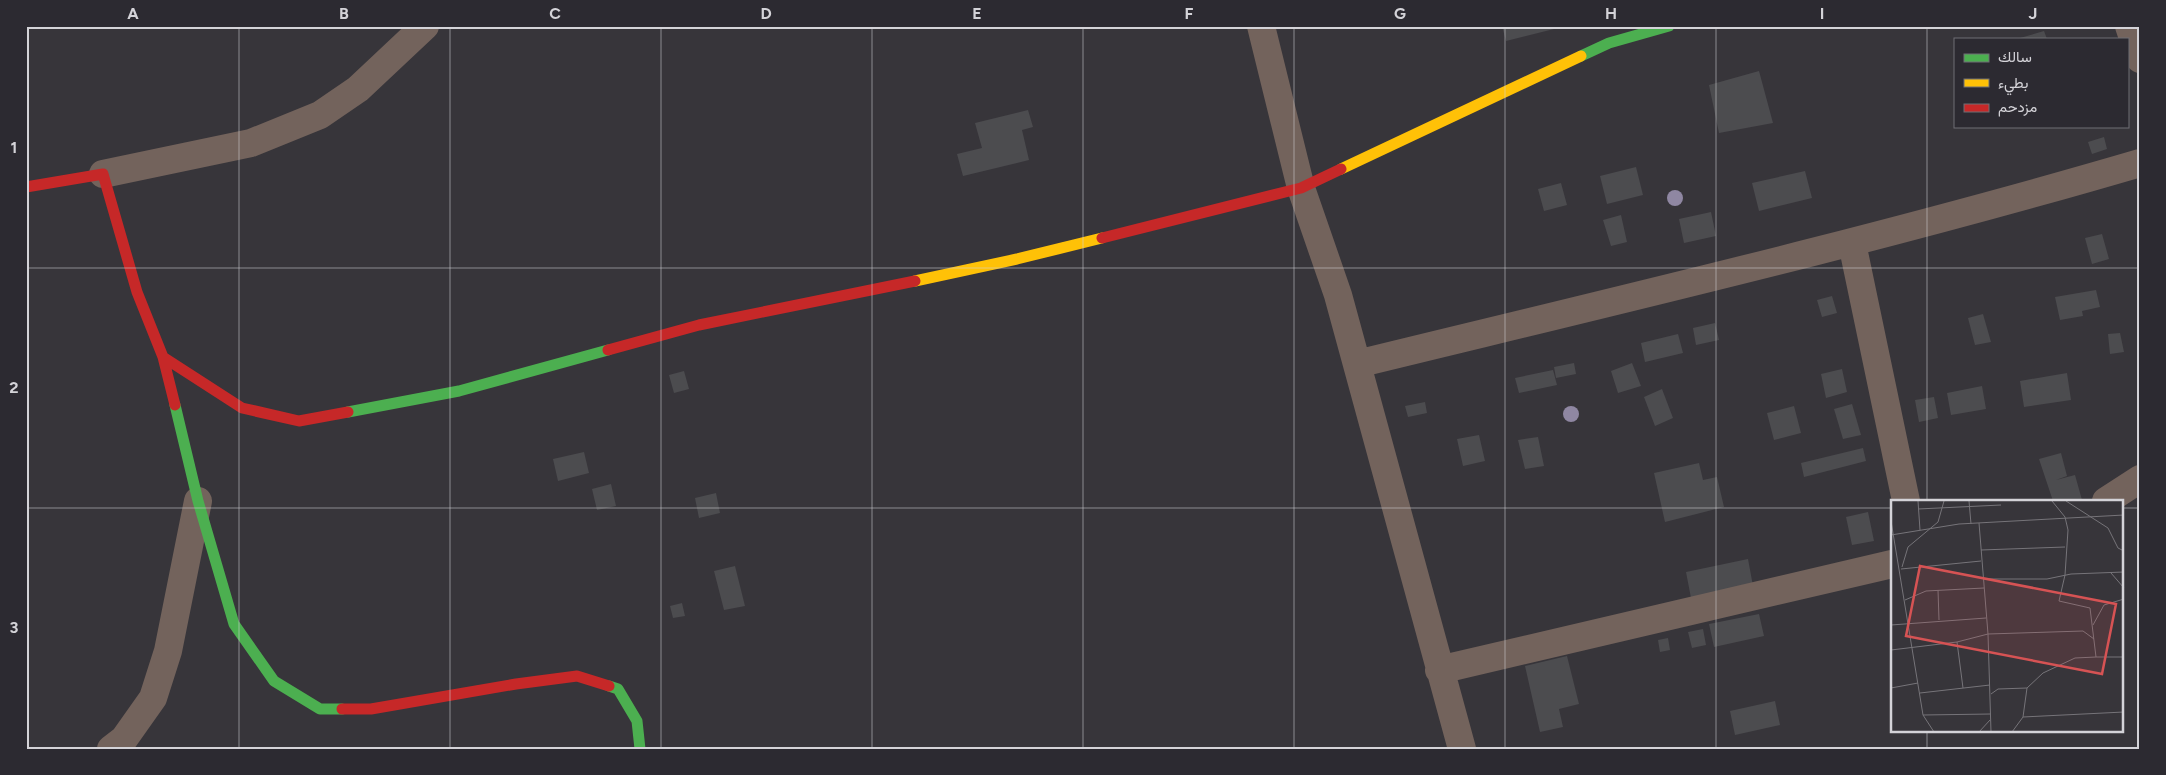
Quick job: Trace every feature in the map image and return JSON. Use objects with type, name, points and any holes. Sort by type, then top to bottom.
[{"type":"street","points":[[26,187],[103,174],[251,142],[320,115],[358,89],[425,26]]},
{"type":"street","points":[[1261,26],[1301,188],[1338,296],[1462,749]]},
{"type":"street","points":[[163,357],[242,408],[299,421],[459,391],[699,325],[1008,261],[1301,188],[1606,34],[1669,26]]},
{"type":"street","points":[[2128,26],[2140,59]]},
{"type":"street","points":[[1357,364],[1852,243],[1996,205],[2140,163]]},
{"type":"street","points":[[103,174],[137,292],[163,357],[198,501],[234,624],[274,681],[320,709],[371,709],[516,684],[577,676],[618,689],[637,721],[640,749]]},
{"type":"street","points":[[1852,243],[1906,500]]},
{"type":"street","points":[[2108,500],[2140,479]]},
{"type":"street","points":[[111,749],[124,739],[153,698],[168,651],[198,501]]},
{"type":"street","points":[[1439,670],[1891,564]]},
{"type":"building","points":[[1502,26],[1562,26],[1562,27],[1506,41]]},
{"type":"building","points":[[2044,31],[2047,38],[2020,38]]},
{"type":"building","points":[[1759,71],[1773,123],[1719,133],[1709,85]]},
{"type":"building","points":[[1028,110],[1033,127],[1022,130],[1029,160],[963,176],[957,154],[982,148],[975,123]]},
{"type":"building","points":[[2104,137],[2107,149],[2092,154],[2088,142]]},
{"type":"building","points":[[1636,167],[1643,195],[1607,204],[1600,176]]},
{"type":"building","points":[[1805,171],[1812,198],[1759,211],[1752,183]]},
{"type":"building","points":[[1561,183],[1567,205],[1544,211],[1538,189]]},
{"type":"building","points":[[1711,212],[1716,236],[1684,243],[1679,219]]},
{"type":"building","points":[[1621,215],[1627,242],[1611,246],[1603,220]]},
{"type":"building","points":[[2102,234],[2109,259],[2092,264],[2085,238]]},
{"type":"building","points":[[2096,290],[2100,307],[2082,311],[2083,316],[2060,320],[2055,297]]},
{"type":"building","points":[[1832,296],[1837,313],[1822,317],[1817,300]]},
{"type":"building","points":[[1983,314],[1991,342],[1975,345],[1968,318]]},
{"type":"building","points":[[1715,323],[1719,340],[1696,345],[1693,328]]},
{"type":"building","points":[[2120,333],[2124,352],[2110,354],[2108,334]]},
{"type":"building","points":[[1678,334],[1683,353],[1645,362],[1641,343]]},
{"type":"building","points":[[1574,363],[1576,374],[1556,378],[1554,367]]},
{"type":"building","points":[[1632,363],[1641,386],[1618,393],[1611,371]]},
{"type":"building","points":[[1842,369],[1847,392],[1826,398],[1821,374]]},
{"type":"building","points":[[1553,370],[1557,385],[1519,393],[1515,378]]},
{"type":"building","points":[[684,371],[689,389],[674,393],[669,375]]},
{"type":"building","points":[[2067,373],[2071,400],[2024,407],[2020,381]]},
{"type":"building","points":[[1982,386],[1986,409],[1951,415],[1947,393]]},
{"type":"building","points":[[1662,389],[1673,418],[1655,426],[1644,397]]},
{"type":"building","points":[[1934,397],[1938,418],[1919,422],[1915,400]]},
{"type":"building","points":[[1425,402],[1427,413],[1408,417],[1405,406]]},
{"type":"building","points":[[1852,404],[1861,435],[1843,439],[1834,409]]},
{"type":"building","points":[[1794,406],[1801,433],[1774,440],[1767,413]]},
{"type":"building","points":[[1479,435],[1485,461],[1463,466],[1457,439]]},
{"type":"building","points":[[1538,437],[1544,466],[1525,469],[1518,440]]},
{"type":"building","points":[[1863,448],[1866,461],[1804,477],[1801,463]]},
{"type":"building","points":[[584,452],[589,473],[558,481],[553,459]]},
{"type":"building","points":[[2061,453],[2067,476],[2056,480],[2075,475],[2082,500],[2053,500],[2039,459]]},
{"type":"building","points":[[1699,463],[1703,480],[1717,477],[1724,507],[1665,522],[1654,473]]},
{"type":"building","points":[[611,484],[616,506],[597,510],[592,489]]},
{"type":"building","points":[[716,493],[720,513],[699,518],[695,498]]},
{"type":"building","points":[[1868,512],[1874,541],[1852,545],[1846,517]]},
{"type":"building","points":[[1748,559],[1753,586],[1691,598],[1686,572]]},
{"type":"building","points":[[735,566],[745,606],[724,610],[714,571]]},
{"type":"building","points":[[682,603],[685,616],[673,618],[670,606]]},
{"type":"building","points":[[1759,614],[1764,636],[1714,647],[1709,624]]},
{"type":"building","points":[[1703,629],[1706,645],[1692,648],[1688,632]]},
{"type":"building","points":[[1668,638],[1670,650],[1660,652],[1658,640]]},
{"type":"building","points":[[1567,656],[1579,704],[1559,709],[1563,727],[1540,732],[1525,666]]},
{"type":"building","points":[[1775,701],[1780,725],[1735,735],[1730,711]]},
{"type":"traffic: fast","points":[[1581,56],[1609,43],[1669,26]]},
{"type":"traffic: fast","points":[[348,412],[459,391],[608,350]]},
{"type":"traffic: fast","points":[[175,405],[198,501],[234,624],[274,681],[320,709],[342,709]]},
{"type":"traffic: fast","points":[[609,686],[618,689],[637,721],[640,749]]},
{"type":"traffic: slow","points":[[1341,169],[1581,56]]},
{"type":"traffic: slow","points":[[915,281],[1102,238]]},
{"type":"traffic: jam","points":[[1102,238],[1301,188],[1341,169]]},
{"type":"traffic: jam","points":[[26,187],[103,174],[137,292],[163,357],[175,405]]},
{"type":"traffic: jam","points":[[608,350],[699,325],[915,281]]},
{"type":"traffic: jam","points":[[163,357],[242,408],[299,421],[348,412]]},
{"type":"traffic: jam","points":[[342,709],[371,709],[516,684],[577,676],[609,686]]}]
